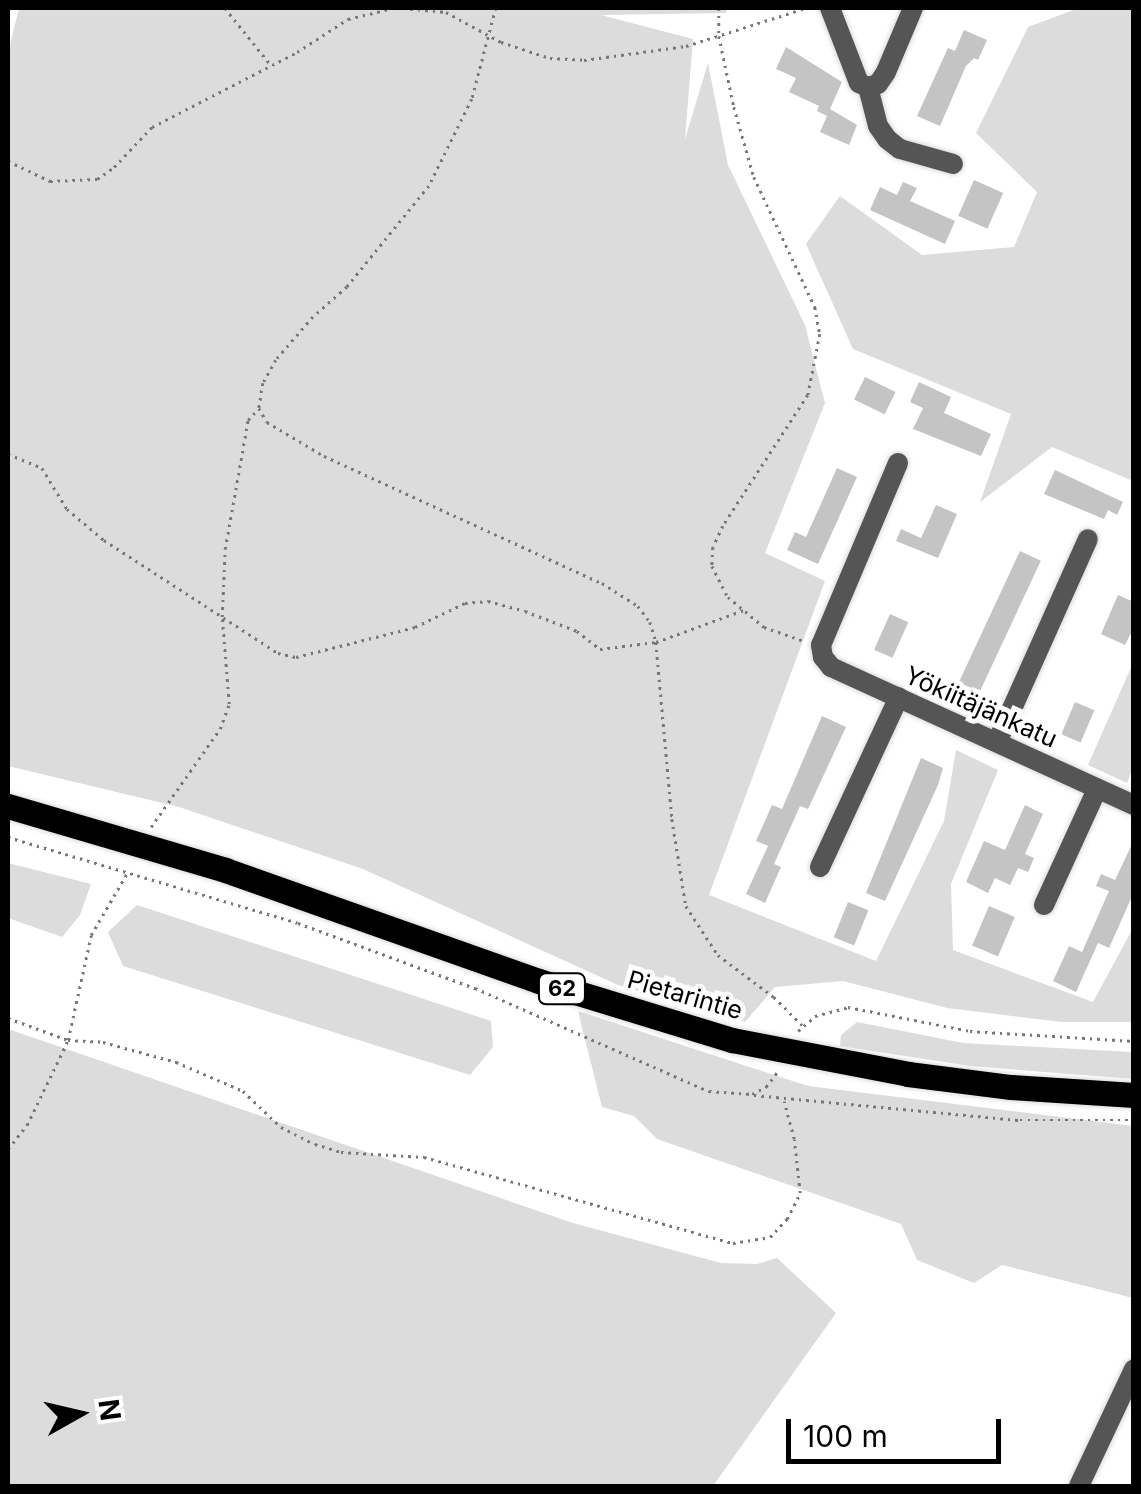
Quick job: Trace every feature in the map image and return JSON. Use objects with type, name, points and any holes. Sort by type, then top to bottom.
[{"type":"main road","name":"Pietarintie","points":[[8,806],[139,843],[392,926],[570,992],[732,1040],[908,1074],[1010,1088],[1134,1095]]},
{"type":"street","points":[[830,8],[859,83],[868,87],[878,84],[886,72],[913,8]]},
{"type":"street","points":[[868,87],[878,126],[887,139],[900,148],[953,164]]},
{"type":"street","points":[[820,645],[898,464]]},
{"type":"street","points":[[998,740],[1088,539]]},
{"type":"street","name":"Yökiitäjänkatu","points":[[820,645],[831,667],[1134,805]]},
{"type":"street","points":[[820,867],[898,697]]},
{"type":"street","points":[[1044,905],[1097,789]]},
{"type":"street","points":[[1079,1486],[1134,1369]]},
{"type":"path","points":[[226,8],[272,66]]},
{"type":"path","points":[[8,160],[50,182],[96,179],[114,168],[152,127],[272,66],[348,19],[393,8]]},
{"type":"path","points":[[403,8],[446,12],[487,35],[550,58],[584,60],[686,46],[806,8]]},
{"type":"path","points":[[8,1149],[27,1125],[68,1040],[82,963],[139,843],[220,730],[230,704],[222,617],[225,549],[248,420],[258,408],[262,383],[276,360],[313,317],[347,287],[429,186],[472,99],[496,8]]},
{"type":"path","points":[[719,8],[719,36],[754,177],[815,307],[820,334],[816,368],[797,416],[713,546],[712,566],[718,583],[764,627],[820,645]]},
{"type":"path","points":[[258,408],[267,422],[324,456],[618,591],[650,622],[656,642],[672,818],[686,906],[718,955],[774,997],[802,1025]]},
{"type":"path","points":[[8,454],[42,468],[67,509],[104,540],[249,638],[296,657],[415,626],[465,603],[488,601],[577,631],[600,648],[656,642],[744,610]]},
{"type":"path","points":[[8,837],[129,869],[298,923],[458,981],[591,1036],[709,1091],[1020,1120],[1134,1120]]},
{"type":"path","points":[[792,1040],[802,1025],[830,1010],[848,1007],[970,1031],[1134,1041]]},
{"type":"path","points":[[8,1018],[68,1040],[103,1042],[176,1062],[243,1091],[281,1127],[340,1152],[424,1157],[733,1243],[770,1237],[787,1220],[800,1193],[784,1101]]},
{"type":"path","points":[[752,1094],[766,1087],[780,1069]]},
{"type":"shaded area","points":[[19,8],[727,8],[726,13],[601,15],[693,39],[685,139],[708,63],[728,165],[805,325],[825,403],[765,553],[825,581],[709,895],[876,961],[944,821],[956,750],[998,770],[951,884],[953,950],[1093,1002],[1133,928],[1133,1022],[1062,1022],[947,1008],[843,981],[775,987],[745,1022],[618,985],[363,869],[179,807],[8,766],[8,53]]},
{"type":"shaded area","points":[[1079,8],[1133,8],[1133,481],[1052,447],[980,502],[1011,414],[853,349],[806,244],[840,196],[922,255],[1014,247],[1037,192],[976,133],[1028,27]]},
{"type":"shaded area","points":[[1133,663],[1133,767],[1127,783],[1088,765]]},
{"type":"shaded area","points":[[8,863],[91,884],[80,915],[62,937],[8,918]]},
{"type":"shaded area","points":[[137,905],[491,1021],[493,1047],[470,1075],[123,966],[108,932]]},
{"type":"shaded area","points":[[578,1011],[808,1086],[1133,1126],[1133,1298],[1002,1265],[974,1283],[917,1260],[901,1224],[657,1139],[634,1116],[602,1107]]},
{"type":"shaded area","points":[[857,1022],[963,1043],[1133,1052],[1133,1079],[970,1066],[840,1046],[841,1035]]},
{"type":"shaded area","points":[[8,1029],[573,1223],[721,1263],[757,1264],[777,1258],[836,1313],[713,1486],[8,1486]]},
{"type":"building","points":[[964,30],[987,40],[978,60],[974,58],[966,66],[940,126],[917,116],[948,48],[955,51]]},
{"type":"building","points":[[786,47],[842,82],[830,109],[857,125],[849,145],[820,132],[827,116],[817,111],[819,106],[789,92],[796,78],[776,69]]},
{"type":"building","points":[[974,180],[1003,193],[987,229],[958,216]]},
{"type":"building","points":[[903,182],[917,188],[910,201],[955,221],[945,244],[870,210],[880,187],[897,195]]},
{"type":"building","points":[[865,377],[896,392],[885,414],[854,399]]},
{"type":"building","points":[[919,382],[951,397],[944,413],[991,434],[981,456],[913,429],[923,408],[910,402]]},
{"type":"building","points":[[837,468],[857,477],[818,564],[787,550],[795,532],[806,537]]},
{"type":"building","points":[[1055,470],[1123,502],[1117,515],[1108,510],[1104,519],[1044,494]]},
{"type":"building","points":[[936,505],[957,514],[938,558],[896,541],[901,529],[921,538]]},
{"type":"building","points":[[1020,551],[1041,561],[978,695],[957,685]]},
{"type":"building","points":[[1118,595],[1134,602],[1134,627],[1125,645],[1101,634]]},
{"type":"building","points":[[890,614],[908,622],[892,658],[874,650]]},
{"type":"building","points":[[1075,702],[1094,710],[1081,742],[1061,734]]},
{"type":"building","points":[[822,716],[846,727],[808,809],[800,806],[774,864],[781,867],[765,903],[746,894],[768,846],[756,841],[772,805],[782,809]]},
{"type":"building","points":[[921,758],[943,768],[885,901],[866,893]]},
{"type":"building","points":[[1025,805],[1043,814],[1025,854],[1034,858],[1028,872],[1018,868],[1010,885],[995,878],[988,893],[966,882],[984,841],[1005,850]]},
{"type":"building","points":[[1134,840],[1134,892],[1109,948],[1098,943],[1076,992],[1053,981],[1069,946],[1082,952],[1109,891],[1096,886],[1101,874],[1115,880]]},
{"type":"building","points":[[848,902],[868,910],[854,945],[834,937]]},
{"type":"building","points":[[989,906],[1015,917],[998,957],[972,946]]}]
